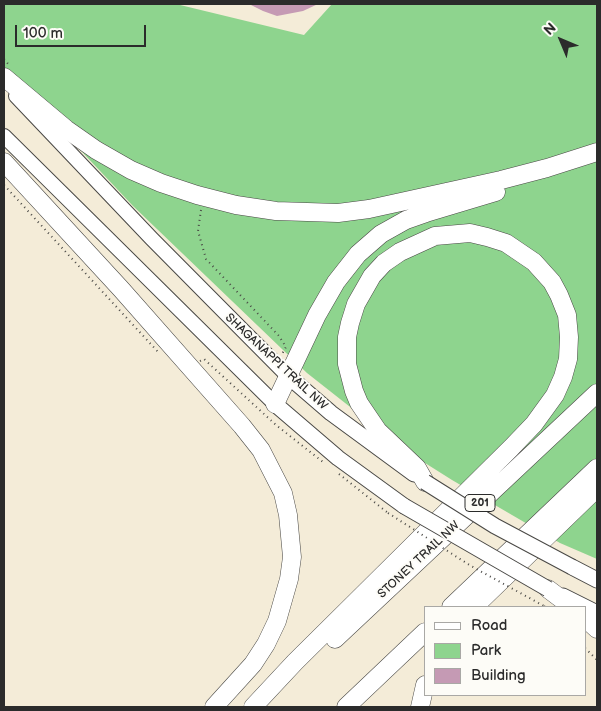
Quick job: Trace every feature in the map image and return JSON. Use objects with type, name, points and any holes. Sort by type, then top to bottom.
[{"type":"highway","points":[[7,71],[66,129],[96,150],[132,170],[161,183],[203,197],[276,212],[338,213],[368,209],[501,180],[597,152]]},
{"type":"highway","points":[[269,399],[282,370],[336,282],[358,254],[381,234],[406,220],[558,172],[597,156]]},
{"type":"highway","points":[[4,162],[127,296],[242,426],[261,450],[283,493],[288,515],[292,558],[277,621],[266,644],[253,664],[214,707]]},
{"type":"highway","points":[[253,707],[295,662],[511,448],[534,424],[555,395],[568,359],[569,344],[567,315],[560,295],[552,282],[534,262],[506,243],[470,233],[435,236],[400,252],[384,263],[372,276],[356,304],[347,337],[347,364],[359,404],[378,431],[417,468],[425,482]]},
{"type":"highway","name":"STONEY TRAIL NW","points":[[262,707],[597,392]]},
{"type":"highway","points":[[452,606],[597,468]]},
{"type":"highway","points":[[475,606],[597,488]]},
{"type":"highway","points":[[546,601],[568,606]]},
{"type":"highway","points":[[586,619],[597,630]]},
{"type":"highway","points":[[346,707],[424,633]]},
{"type":"highway","points":[[420,707],[424,689]]},
{"type":"main road","name":"SHAGANAPPI TRAIL NW","points":[[4,83],[152,240],[282,370],[331,414],[425,482],[496,526],[597,580]]},
{"type":"main road","points":[[4,136],[269,399],[338,458],[404,506],[546,601],[567,606]]},
{"type":"path","points":[[4,59],[7,71]]},
{"type":"path","points":[[203,197],[198,231],[206,259],[279,336],[286,347],[282,370]]},
{"type":"path","points":[[257,408],[269,399]]},
{"type":"path","points":[[388,513],[471,566],[546,601]]},
{"type":"path","points":[[586,649],[597,660]]},
{"type":"green space","points":[[4,4],[176,4],[304,35],[332,4],[597,4],[597,559],[560,543],[406,451],[307,373],[133,206],[4,69]]},
{"type":"building","points":[[249,4],[318,4],[303,11],[277,16]]}]
